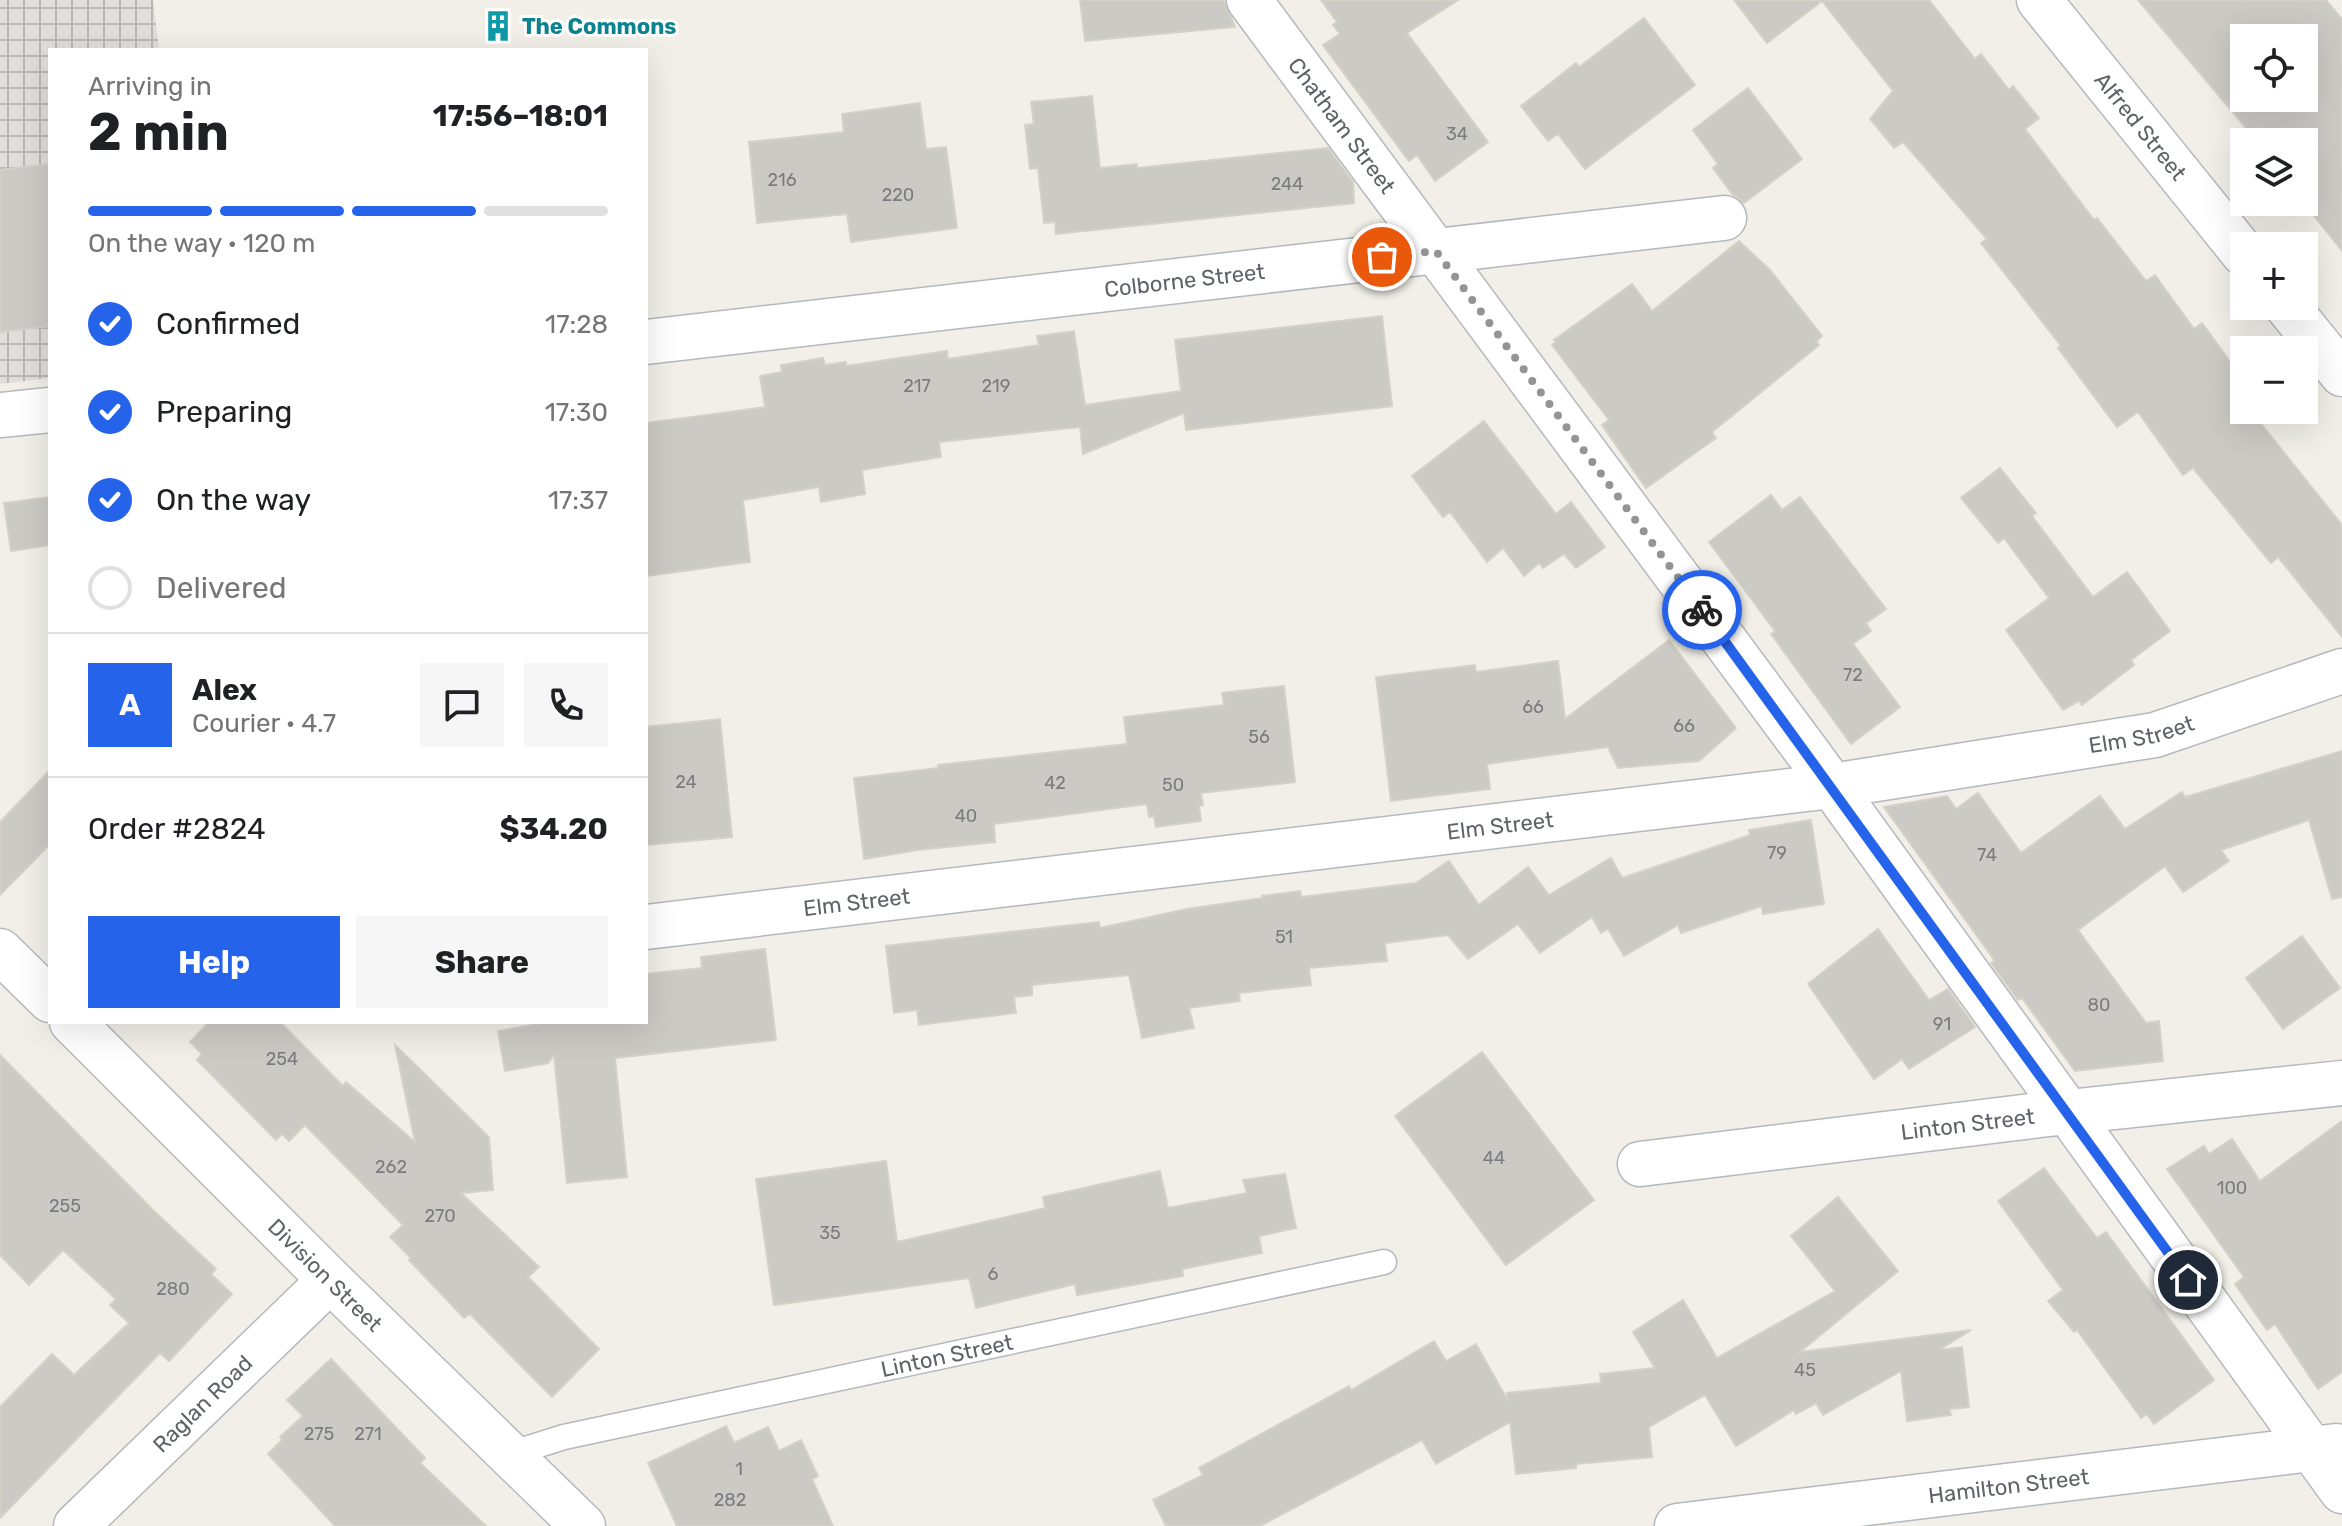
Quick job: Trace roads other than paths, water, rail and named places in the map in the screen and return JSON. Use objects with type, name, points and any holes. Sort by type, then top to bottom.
[{"type":"street","name":"Chatham Street","points":[[1249,0],[1832,786],[2066,1112],[2326,1447],[2342,1491]]},
{"type":"street","name":"Alfred Street","points":[[2039,0],[2230,237]]},
{"type":"street","name":"Colborne Street","points":[[648,342],[1724,218]]},
{"type":"street","points":[[2298,320],[2342,374]]},
{"type":"street","points":[[0,415],[48,410]]},
{"type":"street","name":"Elm Street","points":[[648,927],[1832,786],[2155,735],[2342,671]]},
{"type":"street","points":[[0,951],[48,998]]},
{"type":"street","name":"Division Street","points":[[74,1024],[330,1280],[583,1526]]},
{"type":"street","name":"Linton Street","points":[[1640,1164],[2066,1112],[2342,1083]]},
{"type":"street","name":"Raglan Road","points":[[76,1526],[330,1280]]},
{"type":"street","name":"Hamilton Street","points":[[1677,1526],[2326,1447]]},
{"type":"lane","name":"Linton Street","points":[[510,1454],[564,1437],[1384,1262]]},
{"type":"place","name":"The Commons","points":[[498,26]]}]
